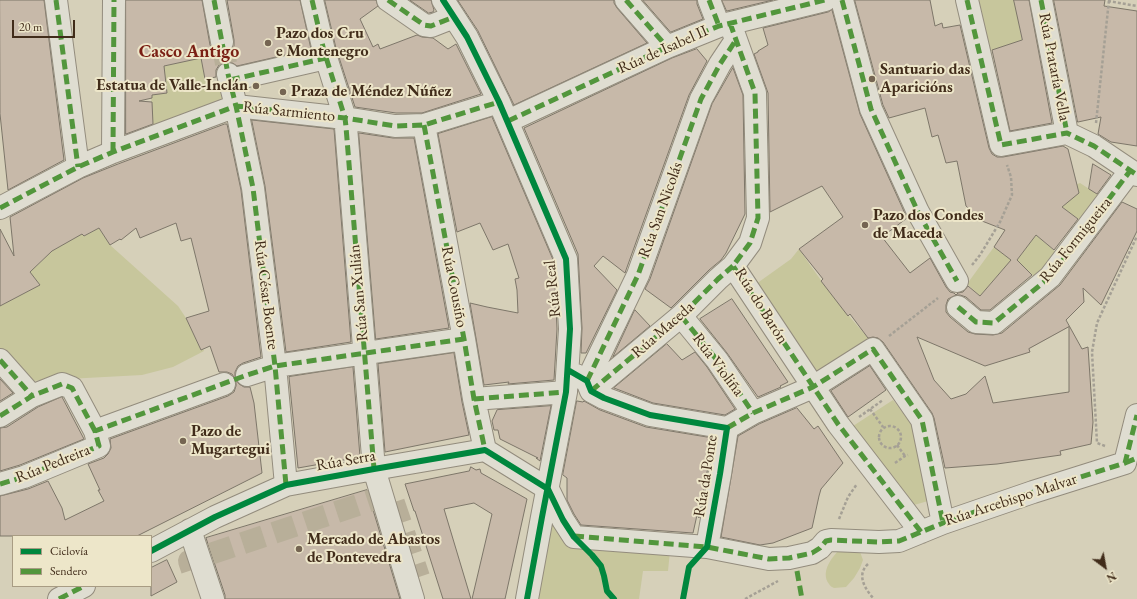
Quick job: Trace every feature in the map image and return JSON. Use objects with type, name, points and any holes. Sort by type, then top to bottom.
[{"type":"street","points":[[56,0],[78,167]]},
{"type":"street","points":[[113,152],[114,0]]},
{"type":"street","points":[[214,0],[222,42]]},
{"type":"street","name":"Rúa San Xulián","points":[[312,0],[326,58],[345,118],[374,469],[413,599]]},
{"type":"street","points":[[388,0],[424,25],[431,26],[448,9]]},
{"type":"street","points":[[626,0],[666,47]]},
{"type":"street","name":"Rúa do Barón","points":[[709,0],[728,29],[755,93],[758,218],[750,243],[732,266],[842,429],[921,532]]},
{"type":"street","name":"Rúa de Isabel II","points":[[508,122],[666,47],[825,0]]},
{"type":"street","points":[[842,0],[871,109],[918,212],[957,282]]},
{"type":"street","points":[[967,0],[1001,145],[1067,133],[1094,146],[1134,173]]},
{"type":"street","name":"Rúa Prataría Vella","points":[[1042,0],[1067,133]]},
{"type":"street","name":"Rúa Real","points":[[448,9],[467,37],[499,102],[566,259],[570,329],[566,392],[527,599]]},
{"type":"street","name":"Rúa San Nicolás","points":[[589,386],[638,275],[700,99],[720,64],[728,29]]},
{"type":"street","name":"Rúa César Boente","points":[[286,485],[275,366],[253,188],[229,77],[326,58]]},
{"type":"street","name":"Rúa Sarmiento","points":[[0,208],[78,167],[113,152],[236,106],[345,118],[395,126],[424,125],[499,102]]},
{"type":"street","name":"Rúa Cousiño","points":[[424,125],[474,399],[485,450]]},
{"type":"street","name":"Rúa Formigueira","points":[[958,307],[976,322],[994,323],[1050,277],[1134,173]]},
{"type":"street","name":"Rúa Maceda","points":[[589,386],[681,316],[732,266]]},
{"type":"street","name":"Rúa Violiña","points":[[681,316],[717,360],[753,413]]},
{"type":"street","points":[[246,374],[275,366],[464,339]]},
{"type":"street","points":[[727,428],[753,413],[813,387],[873,349],[922,420],[943,522]]},
{"type":"street","points":[[0,360],[32,396]]},
{"type":"street","name":"Rúa da Ponte","points":[[568,370],[604,398],[650,414],[727,428],[707,548]]},
{"type":"street","points":[[0,416],[32,396],[62,384],[72,388],[96,435],[224,384]]},
{"type":"street","points":[[474,399],[566,392]]},
{"type":"street","points":[[1131,460],[1137,415]]},
{"type":"street","name":"Rúa Pedreira","points":[[0,484],[24,477],[99,446],[96,435]]},
{"type":"street","points":[[485,450],[548,489],[563,520],[574,537],[707,548],[770,559],[789,558],[812,553],[826,542]]},
{"type":"street","name":"Rúa Serra","points":[[152,550],[215,517],[286,485],[485,450]]},
{"type":"street","name":"Rúa Arcebispo Malvar","points":[[826,542],[830,540],[899,541],[943,522],[1131,460]]},
{"type":"street","points":[[190,530],[213,599]]},
{"type":"street","points":[[193,572],[202,599]]},
{"type":"street","points":[[419,576],[426,599]]},
{"type":"street","points":[[59,599],[82,587]]},
{"type":"path","points":[[1094,146],[1108,0],[1137,6]]},
{"type":"path","points":[[1131,460],[1116,449],[1097,443],[1092,352],[1097,323],[1137,236]]},
{"type":"path","points":[[842,429],[899,388]]},
{"type":"path","points":[[870,409],[883,427]]},
{"type":"path","points":[[893,425],[899,430],[901,440],[897,445],[893,448],[889,448],[882,445],[878,435],[883,427],[893,425]]},
{"type":"path","points":[[897,445],[905,456]]},
{"type":"path","points":[[826,542],[848,497],[859,481],[905,456],[928,453]]},
{"type":"path","points":[[683,599],[689,567],[707,548]]},
{"type":"path","points":[[596,560],[601,566],[607,592],[614,599]]},
{"type":"path","points":[[869,562],[862,572],[861,578],[866,589],[874,599]]},
{"type":"green space","points":[[976,0],[1014,0],[1022,25],[1019,26],[1023,45],[1006,46],[989,51]]},
{"type":"green space","points":[[215,44],[219,65],[203,69],[207,87],[222,84],[225,102],[153,128],[151,95],[164,66],[178,63],[176,52]]},
{"type":"green space","points":[[1080,183],[1103,198],[1085,224],[1062,207],[1075,185]]},
{"type":"green space","points":[[75,222],[84,236],[99,228],[110,245],[178,306],[186,318],[201,350],[203,349],[204,351],[173,367],[142,375],[30,381],[0,348],[0,306],[40,285],[26,268],[34,268],[44,259],[46,241],[54,250],[76,237]]},
{"type":"green space","points":[[1036,235],[1059,255],[1035,278],[1028,270],[1016,282],[1003,269],[980,296],[967,284],[994,247],[1015,263]]},
{"type":"green space","points":[[799,249],[834,298],[873,343],[819,378],[756,284],[791,259]]},
{"type":"green space","points":[[893,400],[918,432],[928,501],[914,505],[853,426]]},
{"type":"green space","points":[[554,505],[578,534],[670,551],[668,571],[643,571],[639,599],[533,599]]},
{"type":"green space","points":[[840,549],[859,549],[863,560],[854,578],[846,587],[834,588],[830,585],[827,579],[826,570],[831,560]]},
{"type":"building","points":[[0,0],[44,0],[64,160],[8,190],[0,114]]},
{"type":"building","points":[[126,0],[202,0],[210,45],[218,54],[224,54],[230,51],[234,46],[227,0],[300,0],[311,49],[237,66],[231,62],[225,62],[219,65],[216,70],[216,77],[205,79],[201,58],[164,66],[167,93],[152,95],[152,98],[139,101],[152,102],[153,124],[126,134]]},
{"type":"building","points":[[325,0],[376,0],[378,6],[360,19],[373,47],[378,44],[380,49],[417,35],[433,38],[448,49],[456,44],[481,94],[422,113],[396,113],[355,107],[336,48]]},
{"type":"building","points":[[410,0],[431,0],[434,10],[433,12],[429,13]]},
{"type":"building","points":[[458,0],[614,0],[617,8],[647,43],[514,105],[478,31]]},
{"type":"building","points":[[643,0],[697,0],[697,4],[703,19],[671,32]]},
{"type":"building","points":[[722,0],[773,0],[727,11]]},
{"type":"building","points":[[855,0],[930,0],[935,26],[942,23],[943,28],[960,25],[989,148],[992,154],[997,157],[1003,157],[1063,146],[1068,149],[1079,193],[1062,207],[1078,219],[1054,250],[1036,235],[1017,260],[1032,275],[990,310],[981,310],[966,297],[956,295],[963,292],[968,286],[980,296],[1011,260],[994,247],[1005,230],[982,221],[966,206],[957,161],[946,163],[938,135],[932,137],[925,108],[889,118],[883,105]]},
{"type":"building","points":[[1014,0],[1029,0],[1052,123],[1010,131],[992,50],[1022,40]]},
{"type":"building","points":[[1054,0],[1105,0],[1104,6],[1137,11],[1137,146],[1111,142],[1098,134],[1101,117],[1078,122]]},
{"type":"building","points":[[832,10],[860,114],[907,218],[882,237],[910,273],[930,258],[946,287],[950,292],[956,295],[948,299],[946,312],[968,332],[993,335],[1002,333],[1060,285],[1122,202],[1137,209],[1137,231],[1101,305],[1083,288],[1084,302],[1066,320],[1082,349],[1088,347],[1093,422],[1091,444],[1060,451],[1061,455],[997,464],[945,468],[932,413],[883,342],[878,338],[868,338],[850,314],[848,316],[821,281],[823,279],[799,249],[843,217],[822,186],[770,212],[768,93],[754,54],[768,45],[763,28]],"holes":[[[1069,327],[1069,392],[993,403],[985,376],[966,394],[951,399],[934,380],[917,337],[985,366],[1030,352],[1029,349]]]},
{"type":"building","points":[[697,49],[707,61],[689,95],[625,273],[603,256],[594,266],[617,290],[586,353],[581,353],[582,328],[578,254],[524,128],[672,58]]},
{"type":"building","points":[[733,68],[743,95],[745,214],[721,260],[671,308],[645,289],[650,279],[712,104]]},
{"type":"building","points":[[492,117],[554,262],[557,329],[554,380],[508,384],[509,382],[484,385],[470,303],[518,313],[515,279],[519,278],[508,244],[493,250],[480,223],[457,232],[438,134]]},
{"type":"building","points":[[252,120],[334,129],[351,342],[286,352],[265,186]]},
{"type":"building","points":[[227,124],[241,190],[261,357],[238,366],[235,372],[235,379],[232,374],[227,372],[219,372],[210,346],[201,350],[186,318],[209,311],[191,238],[181,241],[176,223],[140,238],[136,228],[121,240],[120,239],[110,245],[99,228],[84,236],[82,234],[52,251],[30,272],[40,285],[0,306],[0,229],[14,256],[10,217],[83,178]]},
{"type":"building","points":[[359,133],[393,138],[414,138],[449,328],[376,339]]},
{"type":"building","points":[[1093,164],[1111,175],[1097,194],[1089,189]]},
{"type":"building","points":[[732,299],[788,382],[780,386],[781,387],[758,397],[727,353],[700,319]]},
{"type":"building","points":[[635,310],[650,326],[613,357]]},
{"type":"building","points":[[667,344],[682,360],[695,352],[707,367],[735,409],[725,415],[653,403],[614,388]]},
{"type":"building","points":[[454,353],[469,435],[385,452],[378,364]]},
{"type":"building","points":[[870,366],[886,390],[848,417],[831,391]]},
{"type":"building","points":[[353,367],[360,457],[298,468],[289,377]]},
{"type":"building","points":[[0,379],[13,393],[0,401]]},
{"type":"building","points":[[236,380],[244,387],[250,387],[254,403],[262,473],[139,535],[0,536],[0,496],[28,489],[48,481],[62,508],[65,520],[104,501],[88,464],[104,458],[108,454],[111,448],[110,439],[228,396],[234,392]]},
{"type":"building","points":[[62,397],[84,439],[20,465],[0,471],[0,428],[7,427],[38,407]]},
{"type":"building","points":[[577,401],[584,401],[600,410],[646,427],[713,438],[699,518],[697,515],[693,533],[581,525],[567,500],[567,478],[563,475]]},
{"type":"building","points":[[551,406],[540,461],[536,458],[538,458],[500,439],[498,430],[494,430],[492,421],[497,410]]},
{"type":"building","points":[[797,408],[814,429],[818,426],[843,463],[821,489],[812,528],[773,543],[760,545],[721,537],[738,436],[759,424]]},
{"type":"building","points":[[471,467],[476,470],[480,469],[481,473],[527,499],[505,599],[472,599],[492,514],[474,503],[444,509],[471,599],[443,599],[405,484],[469,471]]},
{"type":"building","name":"Mercado de Abastos de Pontevedra","points":[[367,490],[400,599],[225,599],[206,538]]},
{"type":"building","points":[[167,560],[177,582],[151,596],[152,568]]},
{"type":"tunnel","points":[[222,42],[228,74]]},
{"type":"tunnel","points":[[192,570],[189,561],[391,494],[419,577]]},
{"type":"marked path","points":[[56,0],[78,167]]},
{"type":"marked path","points":[[113,152],[114,0]]},
{"type":"marked path","points":[[214,0],[228,74],[253,188],[275,366],[286,485]]},
{"type":"marked path","points":[[312,0],[324,51],[345,118],[374,469]]},
{"type":"marked path","points":[[388,0],[424,25],[431,26],[454,17]]},
{"type":"marked path","points":[[626,0],[667,47]]},
{"type":"marked path","points":[[709,0],[719,26]]},
{"type":"marked path","points":[[508,121],[667,47],[719,26],[825,0]]},
{"type":"marked path","points":[[842,0],[871,109],[918,212],[957,281]]},
{"type":"marked path","points":[[967,0],[1001,145],[1067,133],[1094,146],[1137,175]]},
{"type":"marked path","points":[[1041,0],[1067,133]]},
{"type":"marked path","points":[[730,23],[755,93],[758,218],[750,243],[733,266],[838,424],[921,532]]},
{"type":"marked path","points":[[587,381],[638,275],[701,99],[720,64],[736,40]]},
{"type":"marked path","points":[[230,80],[326,58]]},
{"type":"marked path","points":[[0,208],[78,167],[113,152],[236,106],[345,118],[395,126],[424,125],[499,102]]},
{"type":"marked path","points":[[424,125],[474,399],[485,450]]},
{"type":"marked path","points":[[958,307],[976,322],[994,323],[1050,277],[1130,171]]},
{"type":"marked path","points":[[591,391],[681,316],[733,266]]},
{"type":"marked path","points":[[681,316],[717,360],[753,413]]},
{"type":"marked path","points":[[0,484],[24,477],[99,446],[95,431],[275,366],[464,339]]},
{"type":"marked path","points":[[727,428],[753,413],[813,387],[873,349],[922,420],[943,523]]},
{"type":"marked path","points":[[0,360],[32,396]]},
{"type":"marked path","points":[[0,416],[32,396],[62,384],[72,388],[95,431]]},
{"type":"marked path","points":[[474,399],[566,392]]},
{"type":"marked path","points":[[574,536],[707,547],[769,559],[789,558],[812,553],[820,548],[826,541],[831,540],[879,542],[899,541],[943,523],[1033,492],[1125,463],[1137,415]]},
{"type":"marked path","points":[[1125,463],[1137,458]]},
{"type":"marked path","points":[[797,571],[802,599]]},
{"type":"marked path","points":[[59,599],[82,587]]},
{"type":"cycle path","points":[[443,0],[467,37],[499,102],[566,259],[570,329],[566,392],[527,599]]},
{"type":"cycle path","points":[[568,370],[587,381],[591,391],[604,398],[650,415],[727,428],[707,547],[689,567],[683,599]]},
{"type":"cycle path","points":[[152,550],[215,517],[286,485],[485,450],[548,489]]},
{"type":"cycle path","points":[[548,489],[563,520],[574,537],[601,566],[607,591],[614,599]]},
{"type":"place","name":"Pazo dos Cru e Montenegro","points":[[268,43]]},
{"type":"place","name":"Santuario das Aparicións","points":[[872,79]]},
{"type":"place","name":"Estatua de Valle-Inclán","points":[[256,86]]},
{"type":"place","name":"Praza de Méndez Núñez","points":[[283,92]]},
{"type":"place","name":"Pazo dos Condes de Maceda","points":[[865,225]]},
{"type":"place","name":"Pazo de Mugartegui","points":[[183,441]]},
{"type":"place","name":"Mercado de Abastos de Pontevedra","points":[[299,549]]},
{"type":"district","name":"Casco Antigo","points":[[189,52]]}]
